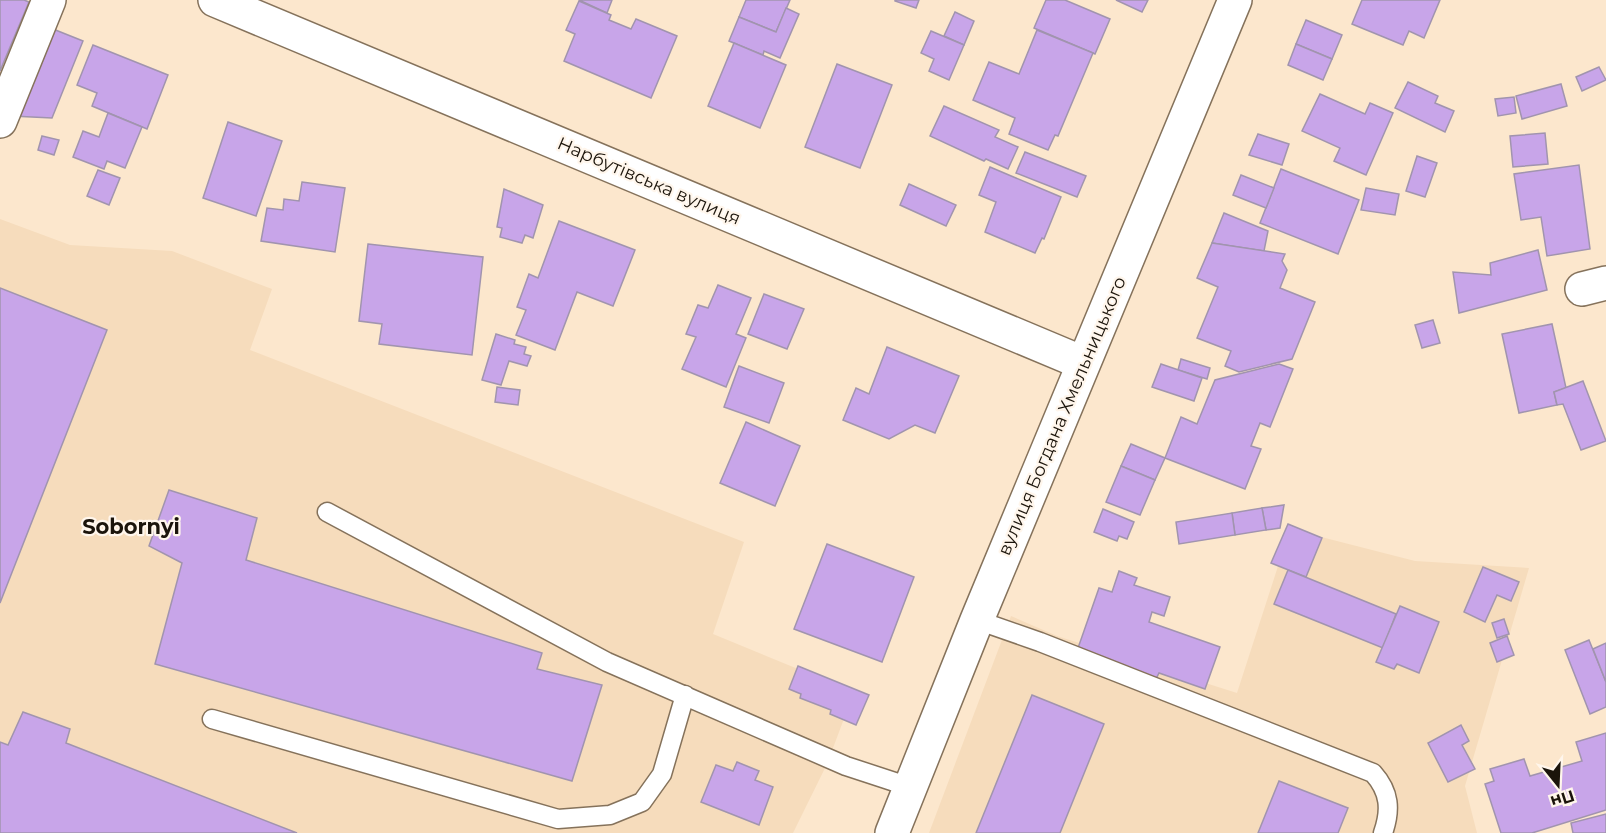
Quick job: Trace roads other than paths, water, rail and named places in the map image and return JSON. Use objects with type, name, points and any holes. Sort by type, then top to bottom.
[{"type":"street","points":[[0,122],[49,0]]},
{"type":"street","name":"Нарбутівська вулиця","points":[[215,0],[1083,363]]},
{"type":"street","name":"вулиця Богдана Хмельницького","points":[[892,833],[977,620],[1235,0]]},
{"type":"lane","points":[[327,512],[608,662],[846,766],[910,787]]},
{"type":"lane","points":[[977,620],[1040,642],[1374,773],[1383,784],[1387,797],[1388,814],[1383,833]]},
{"type":"lane","points":[[212,718],[558,819],[610,815],[642,802],[662,774],[685,695]]},
{"type":"district","name":"Sobornyi","points":[[131,526]]}]
